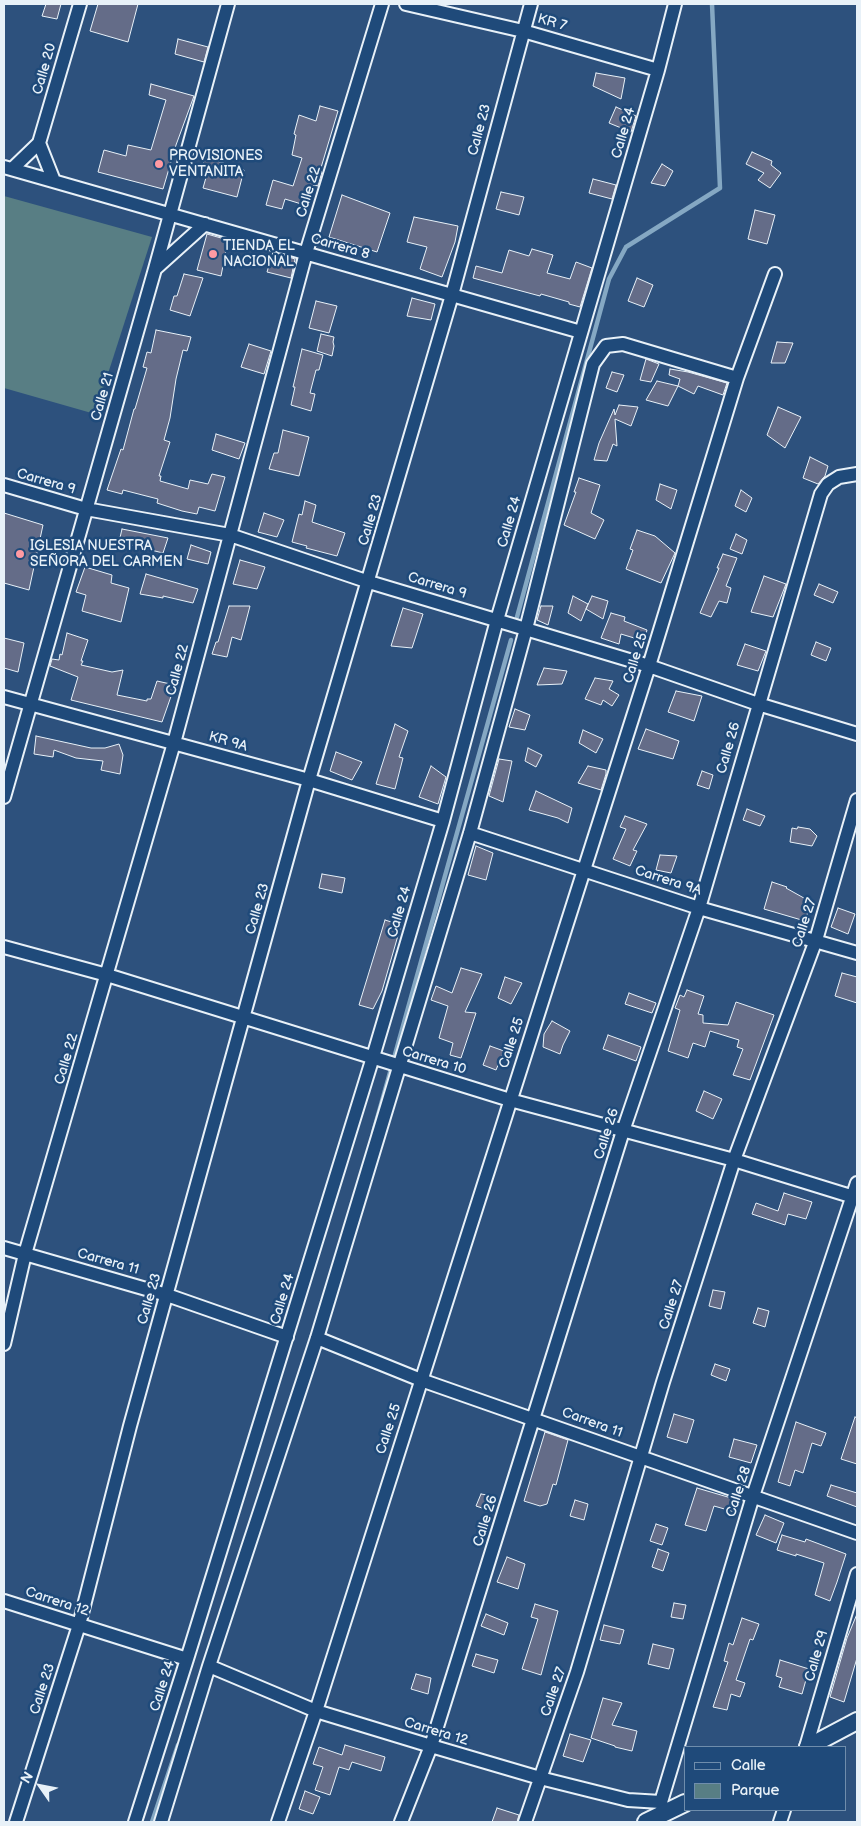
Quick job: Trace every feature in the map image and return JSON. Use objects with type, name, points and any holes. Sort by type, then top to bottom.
[{"type":"street","name":"Calle 20","points":[[8,168],[39,143],[80,4]]},
{"type":"street","name":"Calle 21","points":[[4,797],[156,269],[169,214],[228,4]]},
{"type":"street","name":"Calle 22","points":[[4,1344],[25,1254],[174,742],[306,253],[382,4]]},
{"type":"street","name":"KR 7","points":[[406,4],[522,30],[658,70]]},
{"type":"street","name":"Calle 23","points":[[16,1822],[79,1625],[130,1426],[168,1295],[244,1016],[310,780],[452,295],[522,30],[531,4]]},
{"type":"street","name":"Calle 24","points":[[135,1822],[375,1058],[443,821],[497,620],[658,70],[675,4]]},
{"type":"street","points":[[39,143],[54,181]]},
{"type":"street","name":"Carrera 8","points":[[8,168],[581,332]]},
{"type":"street","points":[[156,269],[205,224]]},
{"type":"street","name":"Calle 25","points":[[278,1822],[316,1711],[649,666],[736,378],[775,274]]},
{"type":"street","points":[[161,1822],[209,1666],[317,1338],[470,832],[526,629],[593,364],[606,346],[623,344],[736,378]]},
{"type":"street","name":"Calle 26","points":[[401,1822],[431,1746],[623,1131],[699,908],[821,494],[828,484],[839,477],[857,474]]},
{"type":"street","name":"Carrera 9","points":[[4,485],[86,509],[230,535],[369,582],[649,666],[758,704],[857,734]]},
{"type":"street","name":"KR 9A","points":[[4,697],[310,780],[443,821]]},
{"type":"street","name":"Calle 27","points":[[524,1822],[577,1672],[641,1457],[734,1160],[816,940],[857,800]]},
{"type":"street","name":"Carrera 9A","points":[[470,832],[699,908],[857,953]]},
{"type":"street","name":"Carrera 10","points":[[4,947],[107,975],[244,1016],[510,1100],[734,1160],[855,1197]]},
{"type":"street","name":"Calle 28","points":[[663,1807],[753,1496],[855,1197],[857,1183]]},
{"type":"street","name":"Carrera 11","points":[[4,1248],[168,1295],[287,1338]]},
{"type":"street","name":"Carrera 11","points":[[317,1338],[421,1380],[534,1418],[857,1533]]},
{"type":"street","name":"Calle 29","points":[[807,1746],[857,1574]]},
{"type":"street","name":"Carrera 12","points":[[4,1601],[187,1659]]},
{"type":"street","name":"Carrera 12","points":[[209,1666],[316,1711],[540,1778],[663,1807]]},
{"type":"street","points":[[809,1746],[857,1721]]},
{"type":"street","points":[[646,1822],[663,1807],[684,1803]]},
{"type":"green space","points":[[4,196],[152,237],[95,414],[4,388]]},
{"type":"building","points":[[46,4],[61,4],[57,19],[42,16]]},
{"type":"building","points":[[98,4],[138,4],[128,42],[90,31]]},
{"type":"building","points":[[178,39],[208,47],[204,62],[175,54]]},
{"type":"building","points":[[596,73],[625,78],[621,99],[593,86]]},
{"type":"building","points":[[151,84],[194,96],[176,145],[163,189],[98,172],[104,150],[126,156],[128,145],[151,150],[166,100],[149,95]]},
{"type":"building","points":[[320,106],[338,111],[320,171],[322,172],[318,186],[314,185],[308,206],[285,199],[282,209],[266,205],[273,180],[293,186],[302,158],[292,155],[296,135],[294,134],[299,115],[316,121]]},
{"type":"building","points":[[616,107],[636,116],[631,132],[609,123]]},
{"type":"building","points":[[752,152],[772,161],[771,165],[781,173],[770,188],[758,180],[764,173],[746,164]]},
{"type":"building","points":[[205,157],[244,170],[237,197],[203,188],[207,174],[201,172]]},
{"type":"building","points":[[662,164],[673,171],[665,186],[651,183]]},
{"type":"building","points":[[593,179],[616,185],[612,199],[589,193]]},
{"type":"building","points":[[501,192],[524,197],[519,215],[496,209]]},
{"type":"building","points":[[342,195],[390,213],[377,252],[329,237]]},
{"type":"building","points":[[755,210],[775,215],[767,244],[748,239]]},
{"type":"building","points":[[414,217],[458,226],[455,242],[442,277],[420,269],[427,247],[407,242]]},
{"type":"building","name":"TIENDA EL NACIONAL","points":[[207,234],[228,240],[221,276],[197,270]]},
{"type":"building","points":[[532,249],[553,255],[547,273],[570,279],[576,262],[592,268],[580,307],[541,294],[540,296],[473,278],[476,266],[502,273],[509,250],[529,256]]},
{"type":"building","points":[[273,252],[295,259],[291,278],[267,272]]},
{"type":"building","points":[[184,274],[203,278],[190,316],[170,310]]},
{"type":"building","points":[[637,278],[653,285],[644,307],[628,301]]},
{"type":"building","points":[[412,298],[435,304],[431,320],[407,316]]},
{"type":"building","points":[[316,301],[337,306],[329,333],[309,328]]},
{"type":"building","points":[[156,330],[191,337],[187,351],[183,350],[176,379],[170,418],[164,440],[170,442],[159,476],[161,476],[160,481],[188,489],[190,480],[208,484],[212,474],[225,477],[215,511],[199,507],[197,514],[157,503],[158,499],[123,490],[122,494],[107,490],[121,449],[123,450],[147,368],[143,367],[147,352],[151,353]]},
{"type":"building","points":[[321,334],[334,337],[332,356],[317,351]]},
{"type":"building","points":[[777,342],[793,343],[785,363],[771,363]]},
{"type":"building","points":[[249,344],[271,351],[264,374],[241,367]]},
{"type":"building","points":[[302,349],[323,355],[319,370],[316,370],[310,393],[315,394],[311,411],[291,405],[295,387],[293,387]]},
{"type":"building","points":[[646,359],[659,364],[651,382],[640,380]]},
{"type":"building","points":[[670,369],[727,383],[723,395],[698,386],[694,394],[678,386],[680,379],[669,375]]},
{"type":"building","points":[[612,372],[624,375],[617,392],[606,388]]},
{"type":"building","points":[[657,381],[678,386],[668,406],[646,400]]},
{"type":"building","points":[[619,405],[638,407],[631,426],[615,419],[617,446],[613,444],[607,461],[594,460],[599,443],[614,409],[615,415]]},
{"type":"building","points":[[778,407],[801,417],[785,448],[767,435]]},
{"type":"building","points":[[283,430],[309,437],[299,476],[269,469],[274,453],[278,453]]},
{"type":"building","points":[[216,434],[245,443],[239,459],[212,450]]},
{"type":"building","points":[[810,457],[828,466],[825,476],[818,484],[803,478]]},
{"type":"building","points":[[579,478],[600,485],[591,513],[604,520],[595,539],[564,525]]},
{"type":"building","points":[[660,484],[677,490],[671,509],[656,500]]},
{"type":"building","points":[[741,490],[752,498],[746,512],[735,506]]},
{"type":"building","points":[[305,501],[316,505],[312,522],[345,533],[337,556],[306,548],[307,546],[292,542],[299,514],[302,515]]},
{"type":"building","name":"IGLESIA NUESTRA SEÑORA DEL CARMEN","points":[[4,513],[43,525],[29,590],[4,583]]},
{"type":"building","points":[[264,513],[284,520],[277,537],[258,532]]},
{"type":"building","points":[[122,529],[168,538],[163,553],[119,542]]},
{"type":"building","points":[[637,530],[655,536],[675,553],[661,583],[626,569],[633,550],[630,549]]},
{"type":"building","points":[[736,534],[747,540],[742,554],[730,549]]},
{"type":"building","points":[[191,545],[211,552],[208,564],[187,559]]},
{"type":"building","points":[[723,554],[737,558],[726,586],[731,588],[727,603],[719,601],[711,617],[700,613]]},
{"type":"building","points":[[240,560],[265,567],[257,589],[233,584]]},
{"type":"building","points":[[85,567],[112,575],[111,583],[129,588],[121,622],[82,611],[86,595],[76,592]]},
{"type":"building","points":[[146,574],[198,589],[193,603],[163,596],[163,598],[140,594]]},
{"type":"building","points":[[764,576],[786,584],[773,617],[751,612]]},
{"type":"building","points":[[819,584],[838,592],[833,603],[814,595]]},
{"type":"building","points":[[573,596],[588,604],[581,621],[568,613]]},
{"type":"building","points":[[592,596],[608,601],[603,619],[586,609]]},
{"type":"building","points":[[229,606],[250,606],[241,640],[232,637],[227,657],[212,654],[216,642],[218,642]]},
{"type":"building","points":[[541,606],[553,606],[548,625],[537,620]]},
{"type":"building","points":[[403,608],[423,614],[412,648],[391,646]]},
{"type":"building","points":[[611,613],[625,617],[624,621],[647,630],[644,641],[621,634],[619,644],[601,638]]},
{"type":"building","points":[[67,633],[88,640],[81,665],[112,672],[123,670],[117,695],[147,701],[147,699],[151,699],[157,681],[175,685],[162,722],[71,700],[78,677],[50,666],[52,659],[59,660],[60,654],[62,655]]},
{"type":"building","points":[[4,638],[24,643],[18,672],[4,668]]},
{"type":"building","points":[[816,642],[831,648],[826,661],[811,655]]},
{"type":"building","points":[[745,644],[766,651],[758,671],[737,665]]},
{"type":"building","points":[[544,668],[567,671],[562,684],[537,685]]},
{"type":"building","points":[[595,678],[613,681],[609,689],[619,695],[612,706],[603,700],[601,705],[585,699]]},
{"type":"building","points":[[676,691],[702,696],[694,721],[668,712]]},
{"type":"building","points":[[515,709],[530,715],[525,730],[509,727]]},
{"type":"building","points":[[395,724],[408,731],[399,757],[403,758],[395,789],[376,784]]},
{"type":"building","points":[[646,729],[679,741],[673,759],[638,749]]},
{"type":"building","points":[[583,730],[603,739],[596,753],[579,743]]},
{"type":"building","points":[[36,736],[91,748],[105,748],[119,744],[123,755],[120,774],[101,770],[103,761],[76,758],[54,750],[53,757],[34,754]]},
{"type":"building","points":[[528,748],[542,755],[536,767],[525,761]]},
{"type":"building","points":[[336,752],[362,762],[352,780],[330,771]]},
{"type":"building","points":[[499,759],[512,761],[503,802],[489,796]]},
{"type":"building","points":[[431,766],[446,777],[438,804],[419,797]]},
{"type":"building","points":[[588,766],[606,770],[601,790],[578,783]]},
{"type":"building","points":[[702,771],[713,775],[709,789],[697,785]]},
{"type":"building","points":[[536,791],[572,808],[568,823],[558,818],[529,810]]},
{"type":"building","points":[[747,809],[765,816],[760,826],[743,820]]},
{"type":"building","points":[[625,816],[647,824],[633,850],[637,851],[630,866],[613,859],[626,829],[620,827]]},
{"type":"building","points":[[798,827],[810,829],[817,836],[812,846],[790,842],[792,828],[797,829]]},
{"type":"building","points":[[476,846],[493,853],[486,880],[468,875]]},
{"type":"building","points":[[660,855],[677,856],[671,873],[656,870]]},
{"type":"building","points":[[322,874],[345,878],[342,893],[319,888]]},
{"type":"building","points":[[772,882],[787,887],[811,902],[805,921],[764,909]]},
{"type":"building","points":[[838,908],[855,914],[848,934],[831,927]]},
{"type":"building","points":[[385,920],[401,925],[382,991],[373,1009],[359,1005]]},
{"type":"building","points":[[461,968],[482,974],[465,1012],[476,1013],[461,1058],[450,1055],[453,1043],[439,1038],[448,1006],[431,1000],[436,986],[452,993]]},
{"type":"building","points":[[842,973],[857,977],[857,1003],[835,996]]},
{"type":"building","points":[[505,977],[522,983],[511,1004],[498,998]]},
{"type":"building","points":[[687,990],[704,996],[698,1014],[703,1015],[703,1023],[728,1025],[736,1002],[774,1015],[750,1080],[733,1075],[743,1049],[737,1047],[739,1040],[710,1031],[705,1047],[693,1043],[688,1058],[668,1051],[680,1010],[675,1008],[680,995],[684,997]]},
{"type":"building","points":[[629,993],[656,1003],[652,1013],[625,1004]]},
{"type":"building","points":[[552,1021],[570,1031],[560,1054],[543,1047],[544,1034]]},
{"type":"building","points":[[608,1035],[641,1047],[636,1061],[603,1049]]},
{"type":"building","points":[[490,1046],[504,1051],[496,1070],[483,1065]]},
{"type":"building","points":[[704,1091],[722,1099],[713,1119],[696,1111]]},
{"type":"building","points":[[784,1193],[812,1202],[806,1219],[788,1214],[785,1225],[752,1214],[756,1203],[778,1211]]},
{"type":"building","points":[[713,1290],[725,1292],[721,1309],[709,1306]]},
{"type":"building","points":[[758,1308],[769,1311],[765,1327],[753,1323]]},
{"type":"building","points":[[715,1364],[730,1369],[726,1381],[711,1375]]},
{"type":"building","points":[[674,1414],[694,1420],[687,1443],[667,1437]]},
{"type":"building","points":[[855,1417],[857,1418],[857,1464],[841,1459]]},
{"type":"building","points":[[796,1422],[826,1433],[821,1446],[812,1443],[803,1473],[795,1470],[790,1486],[778,1482]]},
{"type":"building","points":[[545,1432],[568,1440],[556,1485],[553,1484],[547,1504],[540,1506],[524,1501]]},
{"type":"building","points":[[734,1439],[757,1445],[751,1463],[729,1457]]},
{"type":"building","points":[[831,1485],[857,1493],[857,1507],[827,1496]]},
{"type":"building","points":[[697,1488],[738,1500],[735,1512],[714,1506],[706,1531],[685,1525]]},
{"type":"building","points":[[481,1494],[493,1496],[488,1510],[476,1506]]},
{"type":"building","points":[[575,1500],[588,1504],[584,1520],[570,1516]]},
{"type":"building","points":[[765,1515],[784,1523],[776,1543],[756,1535]]},
{"type":"building","points":[[656,1524],[668,1528],[662,1545],[650,1541]]},
{"type":"building","points":[[782,1535],[805,1542],[806,1539],[846,1554],[830,1601],[815,1595],[824,1563],[777,1550]]},
{"type":"building","points":[[658,1549],[669,1553],[663,1571],[652,1567]]},
{"type":"building","points":[[507,1557],[525,1564],[518,1589],[497,1582]]},
{"type":"building","points":[[674,1603],[686,1605],[683,1619],[671,1617]]},
{"type":"building","points":[[535,1604],[558,1611],[541,1675],[522,1669],[538,1619],[531,1617]]},
{"type":"building","points":[[486,1614],[508,1623],[504,1635],[481,1626]]},
{"type":"building","points":[[857,1614],[857,1658],[844,1702],[830,1697],[847,1638]]},
{"type":"building","points":[[742,1618],[759,1624],[753,1640],[750,1639],[736,1680],[745,1683],[740,1697],[731,1694],[727,1710],[713,1707],[728,1662],[724,1661],[729,1643],[733,1645]]},
{"type":"building","points":[[604,1625],[624,1630],[620,1644],[600,1640]]},
{"type":"building","points":[[653,1644],[674,1649],[669,1669],[648,1664]]},
{"type":"building","points":[[476,1654],[498,1660],[494,1673],[472,1666]]},
{"type":"building","points":[[780,1660],[809,1669],[802,1694],[779,1687],[782,1678],[776,1676]]},
{"type":"building","points":[[416,1674],[431,1678],[428,1694],[411,1689]]},
{"type":"building","points":[[603,1698],[622,1703],[612,1725],[637,1731],[632,1751],[591,1738]]},
{"type":"building","points":[[570,1734],[591,1740],[583,1762],[563,1756]]},
{"type":"building","points":[[345,1745],[385,1757],[381,1771],[352,1762],[349,1770],[339,1767],[330,1795],[315,1790],[323,1767],[313,1764],[319,1747],[342,1755]]},
{"type":"building","points":[[305,1791],[320,1797],[313,1814],[299,1809]]},
{"type":"building","points":[[497,1808],[519,1815],[517,1822],[492,1822]]},
{"type":"waterway","points":[[517,617],[609,279],[626,247],[720,188],[712,4]]},
{"type":"waterway","points":[[373,1133],[511,640]]},
{"type":"waterway","points":[[152,1822],[178,1745]]},
{"type":"place","name":"PROVISIONES VENTANITA","points":[[159,164]]},
{"type":"place","name":"TIENDA EL NACIONAL","points":[[213,254]]},
{"type":"place","name":"IGLESIA NUESTRA SEÑORA DEL CARMEN","points":[[20,554]]}]
